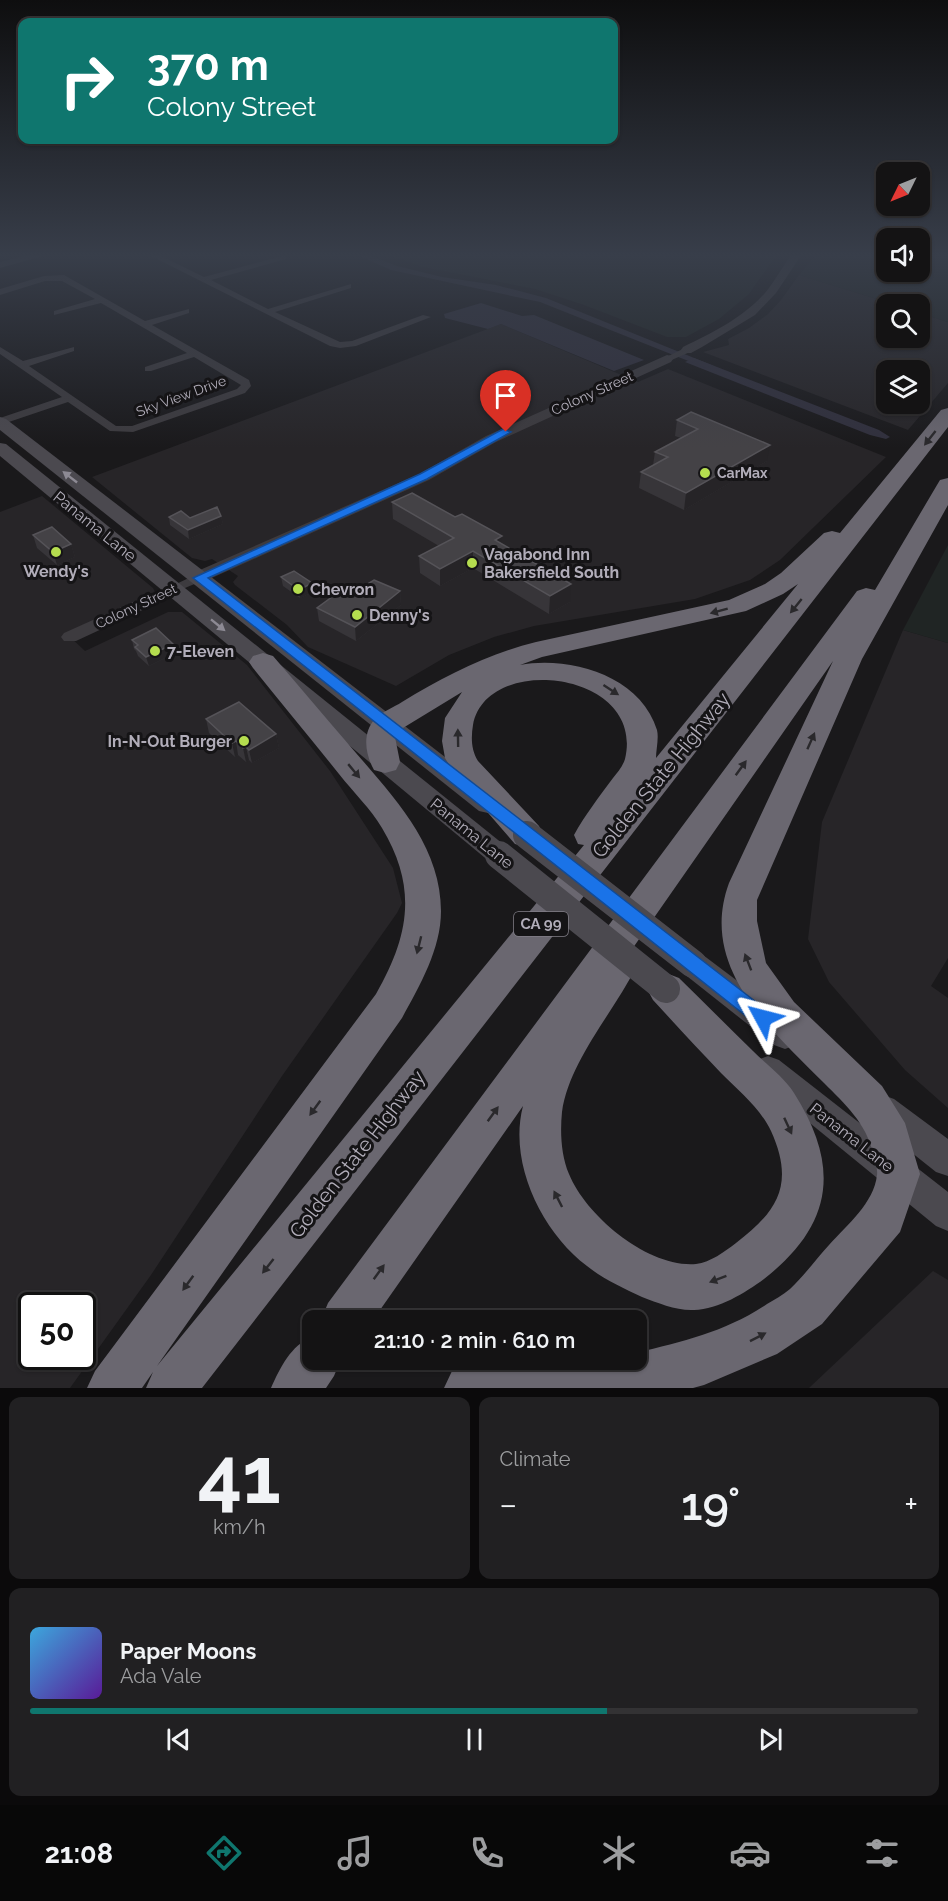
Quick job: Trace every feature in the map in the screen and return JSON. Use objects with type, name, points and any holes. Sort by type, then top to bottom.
[{"type":"highway","name":"Golden State Highway","points":[[171,1388],[948,414]]},
{"type":"highway","points":[[385,762],[380,737],[386,725],[463,678],[509,657],[714,613],[758,597],[790,578],[912,462]]},
{"type":"highway","points":[[352,1310],[718,799],[948,484]]},
{"type":"highway","points":[[469,1388],[510,1378],[615,1383],[704,1361],[760,1337],[806,1307],[884,1216],[898,1174],[890,1137],[868,1099],[780,1014],[763,991],[749,968],[738,921],[740,900],[746,883],[848,659],[948,484]]},
{"type":"highway","points":[[112,1388],[389,1006],[418,952],[425,899],[420,872],[409,844],[393,818],[263,662]]},
{"type":"highway","points":[[437,1053],[639,763],[644,752],[642,725],[627,703],[603,685],[556,671],[521,672],[503,677],[481,689],[464,705],[457,730],[457,746],[463,764],[527,834]]},
{"type":"highway","points":[[679,976],[778,1105],[795,1142],[802,1164],[803,1185],[799,1207],[789,1226],[744,1267],[725,1277],[696,1287],[661,1281],[629,1269],[603,1253],[581,1232],[561,1206],[550,1183],[540,1135],[542,1110],[548,1086],[718,799]]},
{"type":"highway","points":[[296,1388],[309,1370]]},
{"type":"main road","name":"Panama Lane","points":[[0,422],[527,834],[679,976],[898,1174],[948,1214]]},
{"type":"main road","name":"Panama Lane","points":[[0,448],[499,855],[868,1099],[948,1160]]},
{"type":"main road","points":[[63,500],[81,499],[111,522],[139,530]]},
{"type":"street","points":[[135,319],[195,353]]},
{"type":"street","points":[[144,324],[161,319]]},
{"type":"street","points":[[281,319],[330,343],[340,345],[352,344],[421,319]]},
{"type":"street","name":"Colony Street","points":[[70,637],[398,489],[491,439],[687,350],[725,330],[740,319]]},
{"type":"street","points":[[21,364],[71,349]]},
{"type":"street","points":[[0,350],[70,398]]},
{"type":"street","points":[[148,369],[195,353]]},
{"type":"street","name":"Sky View Drive","points":[[70,398],[114,429],[123,431],[241,391],[246,386],[245,382],[195,353]]},
{"type":"street","points":[[0,422],[70,398]]},
{"type":"shaded area","points":[[620,319],[719,319],[686,337],[667,337]]},
{"type":"shaded area","points":[[762,319],[876,319],[876,348],[930,348],[930,319],[938,319],[948,322],[948,383],[930,404],[930,360],[876,360],[876,414],[922,414],[908,430],[703,352],[729,345],[728,339]]},
{"type":"shaded area","points":[[501,324],[638,382],[668,369],[886,457],[780,560],[750,580],[695,599],[534,626],[494,637],[449,655],[396,686],[308,647],[287,625],[235,585],[233,582],[238,576],[212,559],[205,561],[192,558],[92,477]]},
{"type":"shaded area","points":[[42,496],[155,592],[150,597],[68,635],[85,651],[168,612],[182,612],[247,665],[330,771],[393,868],[402,903],[282,1076],[151,1275],[96,1352],[96,1292],[18,1292],[18,1370],[83,1370],[70,1388],[0,1388],[0,512]]},
{"type":"shaded area","points":[[948,545],[948,643],[903,630]]},
{"type":"shaded area","points":[[903,630],[948,643],[948,958],[931,986],[948,998],[948,1108],[905,1070],[829,982],[808,939],[822,822]]},
{"type":"shaded area","points":[[933,1271],[948,1280],[948,1388],[809,1388]]},
{"type":"water","points":[[448,319],[543,319],[644,360],[614,371],[501,324],[488,329]]},
{"type":"water","points":[[694,358],[879,430],[890,437],[886,439],[870,435],[685,362]]},
{"type":"building","points":[[691,412],[770,445],[686,493],[641,472],[668,457],[655,452],[698,429],[677,420]]},
{"type":"building","points":[[412,493],[455,517],[462,514],[502,536],[495,540],[571,584],[550,596],[473,551],[440,569],[419,556],[454,538],[392,502]]},
{"type":"building","points":[[217,507],[221,516],[188,530],[169,517],[181,511],[190,518]]},
{"type":"building","points":[[52,527],[71,544],[53,552],[33,535]]},
{"type":"building","points":[[294,571],[312,583],[299,590],[281,577]]},
{"type":"building","points":[[374,580],[400,591],[355,627],[317,608],[336,594],[342,596],[352,589],[356,591]]},
{"type":"building","points":[[156,628],[173,644],[146,657],[135,647],[138,645],[132,640]]},
{"type":"building","points":[[239,702],[276,734],[249,750],[236,741],[232,743],[206,719]]},
{"type":"waterway","points":[[590,319],[709,366]]},
{"type":"place","name":"CarMax","points":[[705,473]]},
{"type":"place","name":"Wendy's","points":[[56,552]]},
{"type":"place","name":"Vagabond Inn Bakersfield South","points":[[472,563]]},
{"type":"place","name":"Chevron","points":[[298,589]]},
{"type":"place","name":"Denny's","points":[[357,615]]},
{"type":"place","name":"7-Eleven","points":[[155,651]]},
{"type":"place","name":"In-N-Out Burger","points":[[244,741]]},
{"type":"route","points":[[506,432],[424,477],[199,578],[763,1018]]}]
